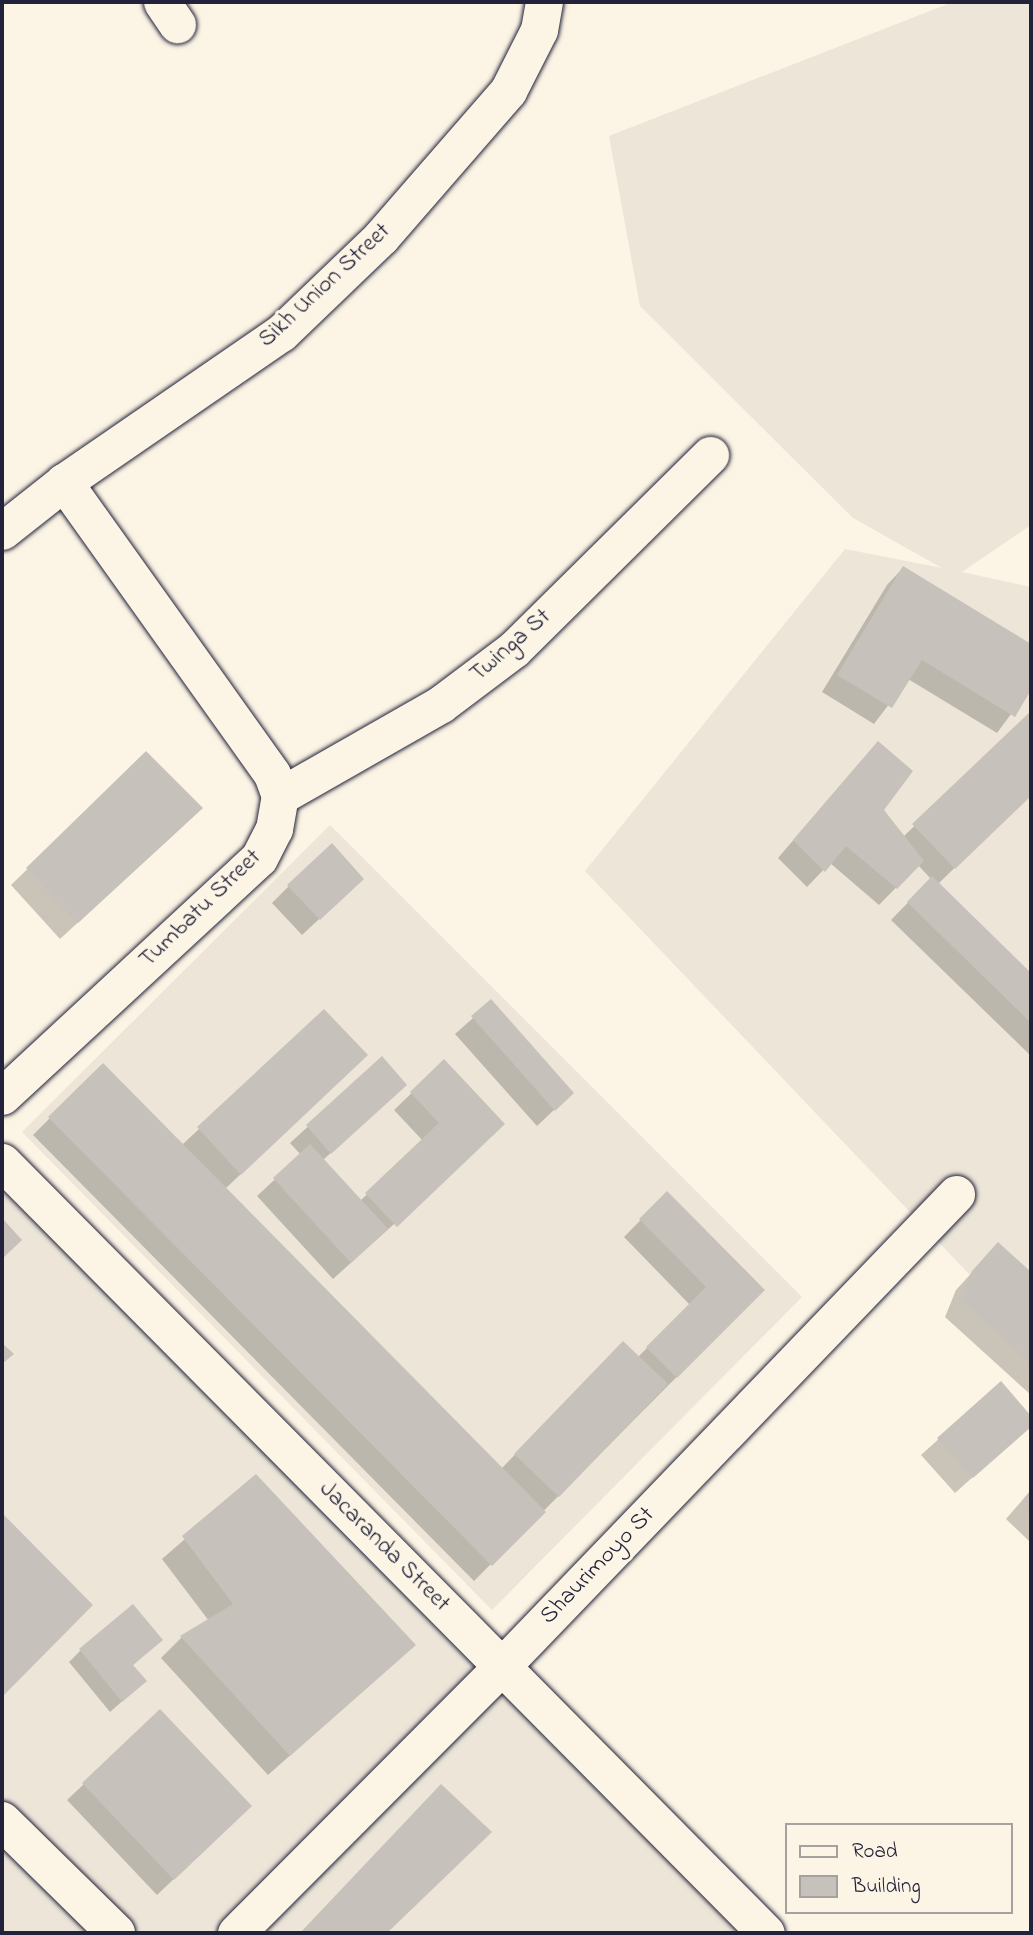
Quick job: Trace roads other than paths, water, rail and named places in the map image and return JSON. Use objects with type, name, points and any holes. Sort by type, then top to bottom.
[{"type":"main road","points":[[2,1821],[116,1933]]},
{"type":"street","name":"Sikh Union Street","points":[[2,531],[64,482],[281,332],[381,237],[508,91],[540,30],[544,2]]},
{"type":"street","name":"Twinga St","points":[[279,796],[442,704],[514,649],[710,455]]},
{"type":"street","points":[[64,482],[272,774],[279,796]]},
{"type":"street","name":"Tumbatu Street","points":[[2,1096],[259,859],[274,829],[279,796]]},
{"type":"street","name":"Jacaranda Street","points":[[2,1161],[766,1933]]},
{"type":"street","name":"Shaurimoyo St","points":[[236,1933],[502,1666],[956,1194]]}]
